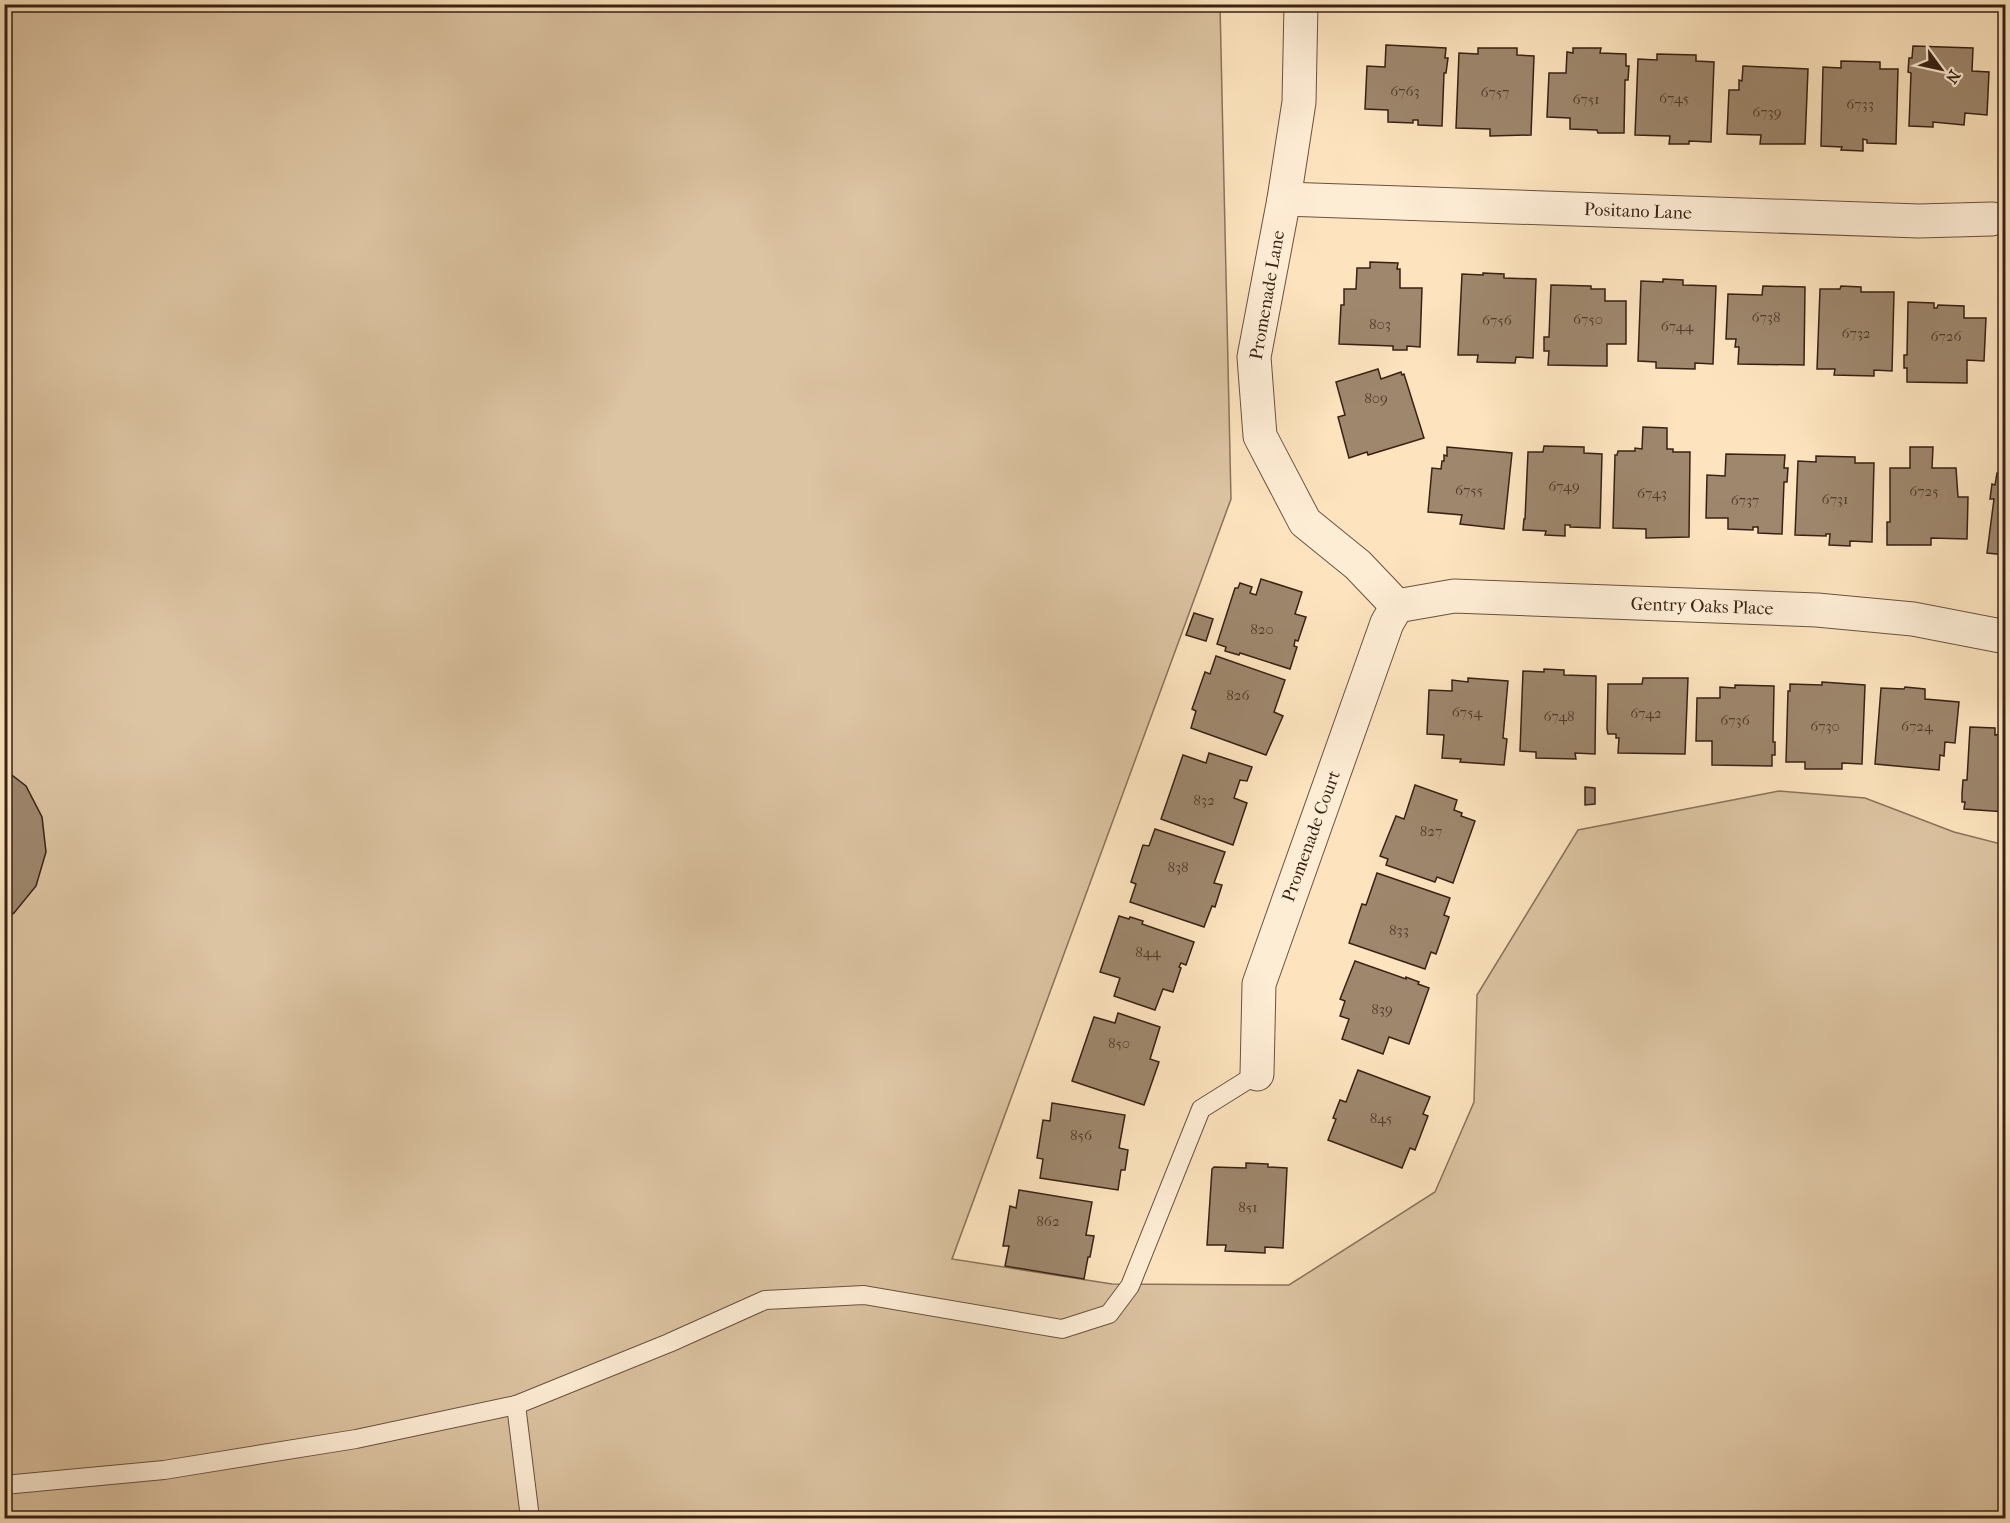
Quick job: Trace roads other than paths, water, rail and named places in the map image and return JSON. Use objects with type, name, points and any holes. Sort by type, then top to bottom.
[{"type":"street","name":"Promenade Lane","points":[[1301,4],[1299,102],[1284,199],[1254,357],[1260,436],[1305,522],[1358,565],[1398,606]]},
{"type":"street","name":"Positano Lane","points":[[1284,199],[1907,221],[1992,219]]},
{"type":"street","name":"Gentry Oaks Place","points":[[1398,606],[1454,596],[1817,610],[1913,619],[2006,637]]},
{"type":"street","name":"Promenade Court","points":[[1257,1074],[1259,984],[1387,622],[1398,606]]},
{"type":"lane","points":[[4,1485],[164,1470],[356,1439],[516,1405],[669,1343],[765,1300],[864,1295],[1062,1329],[1109,1314],[1130,1286],[1201,1109],[1257,1074]]},
{"type":"lane","points":[[516,1405],[530,1518]]}]
